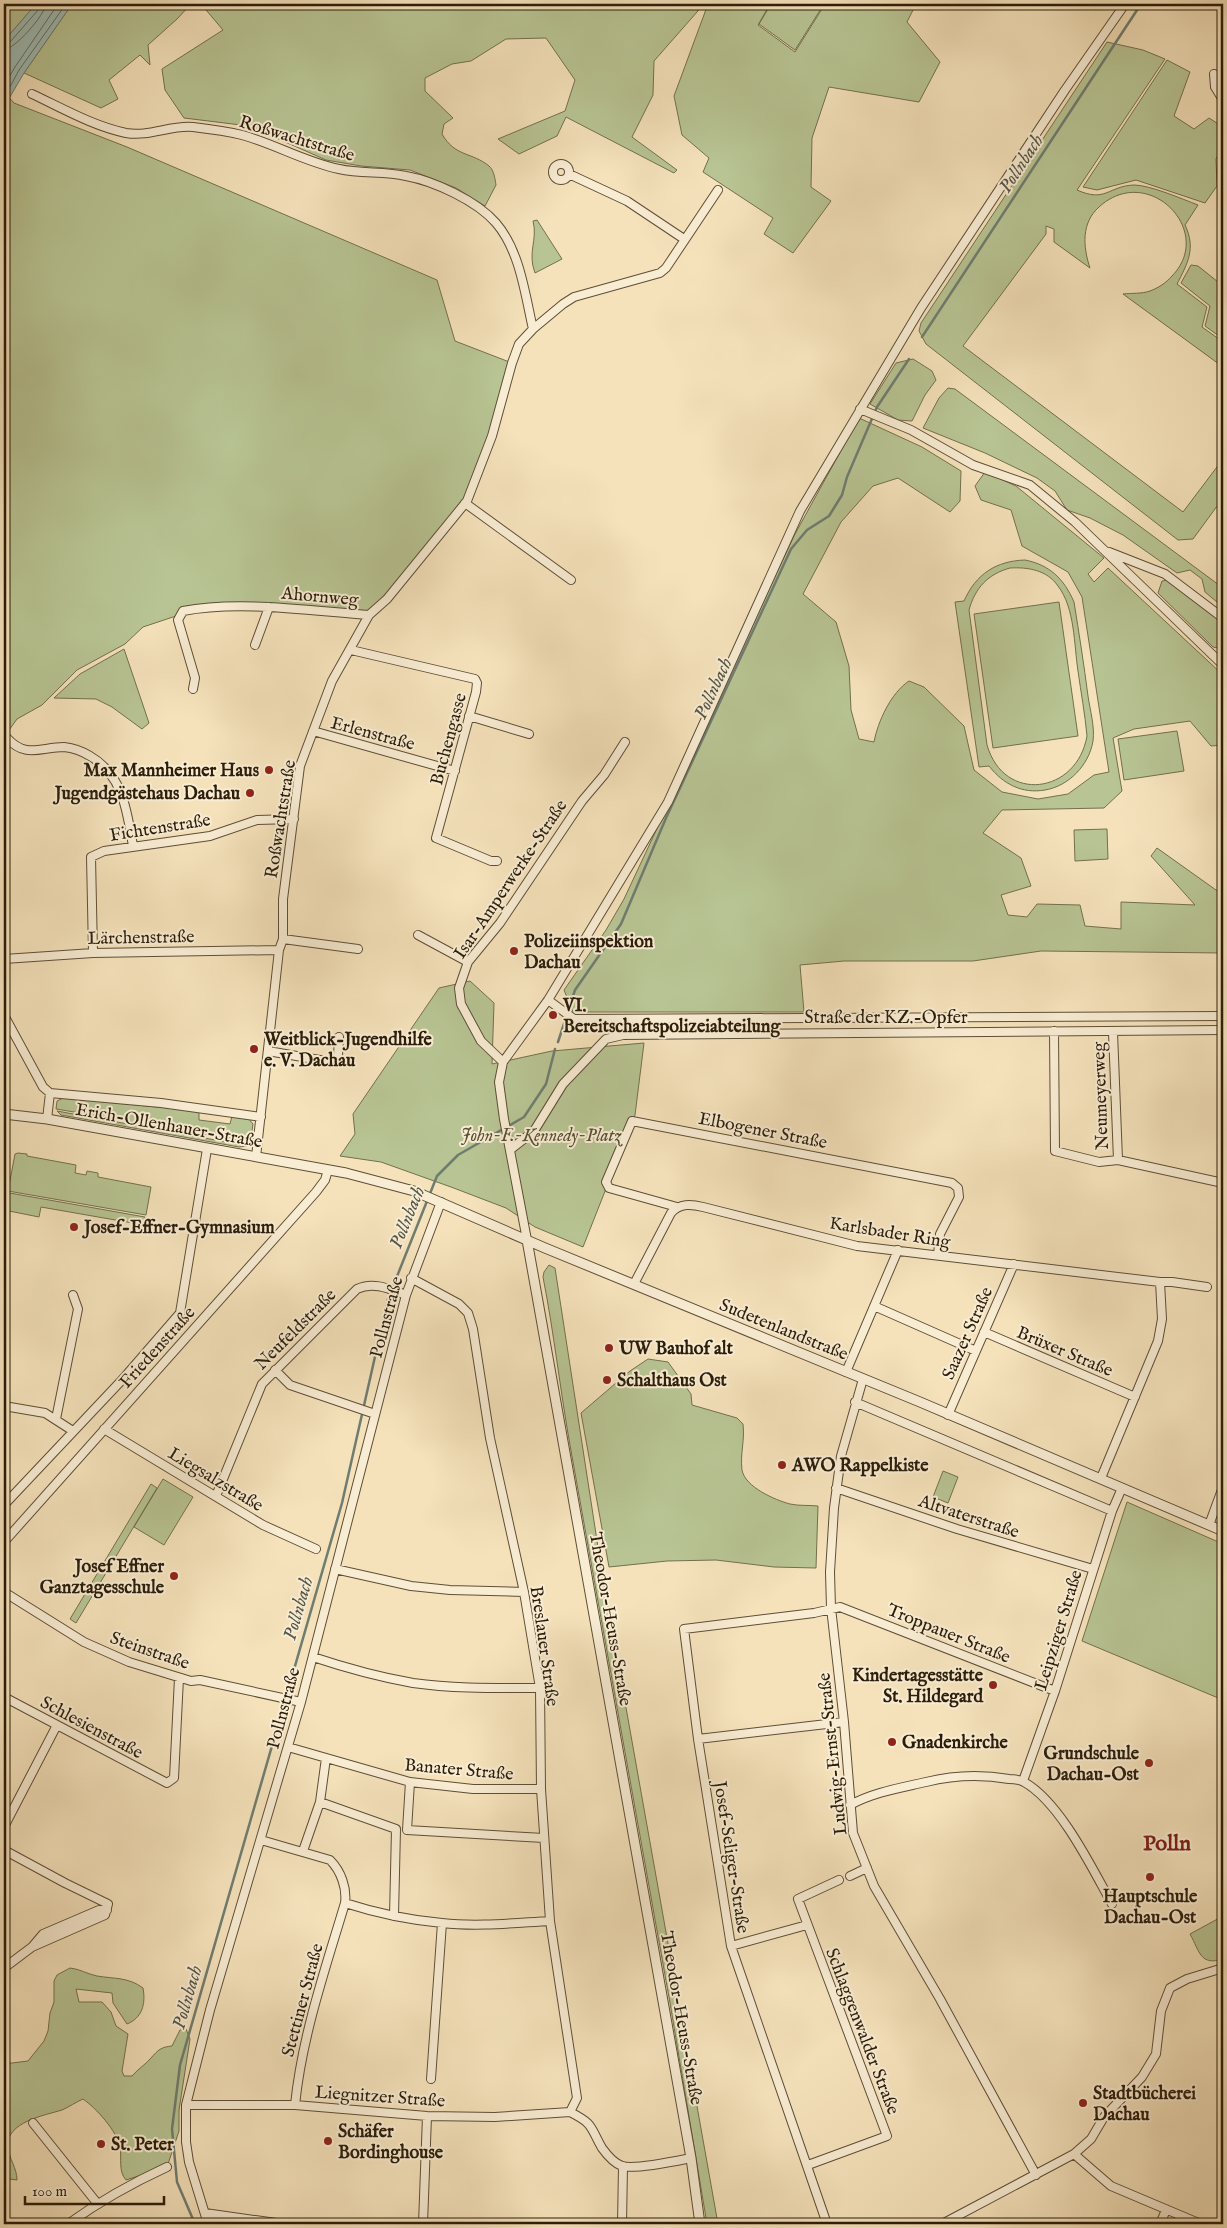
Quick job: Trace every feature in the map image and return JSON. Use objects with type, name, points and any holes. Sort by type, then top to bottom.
[{"type":"street","name":"Theodor-Heuss-Straße","points":[[700,2224],[691,2158],[511,1149],[504,1119],[499,1082],[503,1062],[548,1000],[668,802],[800,511],[927,300],[1065,90],[1125,4]]},
{"type":"street","points":[[1214,74],[1215,87],[1223,100]]},
{"type":"street","name":"Roßwachtstraße","points":[[32,94],[107,127],[127,133],[150,134],[169,128],[186,127],[242,135],[305,159],[339,169],[408,176],[456,194],[487,214],[504,233],[518,263],[533,329]]},
{"type":"street","points":[[558,164],[563,164],[568,166],[569,174],[564,179],[558,179],[553,173],[553,168],[558,164]]},
{"type":"street","points":[[1223,168],[1223,174]]},
{"type":"street","points":[[569,174],[628,200],[684,239]]},
{"type":"street","name":"Roßwachtstraße","points":[[256,1157],[279,950],[283,939],[283,899],[300,766],[332,681],[369,615],[387,599],[465,503],[492,436],[512,363],[520,344],[533,329],[574,297],[660,273],[666,268],[718,190]]},
{"type":"street","points":[[860,409],[911,430],[973,465],[1030,485],[1075,522],[1223,665]]},
{"type":"street","points":[[465,503],[571,580]]},
{"type":"street","points":[[1104,550],[1165,574],[1223,618]]},
{"type":"street","name":"Ahornweg","points":[[193,689],[195,678],[178,620],[183,611],[200,608],[268,607],[369,615]]},
{"type":"street","name":"Ahornweg","points":[[255,645],[268,607]]},
{"type":"street","name":"Buchengasse","points":[[351,650],[475,679],[477,684],[476,692],[436,838],[458,848],[497,861]]},
{"type":"street","points":[[469,716],[529,734]]},
{"type":"street","name":"Erlenstraße","points":[[312,732],[455,771]]},
{"type":"street","points":[[4,743],[7,738],[13,744],[26,751],[74,748],[98,761],[113,776],[121,792],[133,846]]},
{"type":"street","name":"Isar-Amperwerke-Straße","points":[[503,1062],[481,1041],[461,1004],[459,988],[468,962],[500,923],[582,801],[604,774],[625,742]]},
{"type":"street","name":"Fichtenstraße","points":[[92,953],[90,857],[104,851],[210,836],[257,820],[294,820]]},
{"type":"street","points":[[418,935],[468,962]]},
{"type":"street","points":[[283,939],[358,949]]},
{"type":"street","name":"Lärchenstraße","points":[[4,959],[92,953],[279,950]]},
{"type":"street","points":[[548,1000],[574,1020],[1223,1016]]},
{"type":"street","points":[[4,1010],[5,1017],[43,1087],[50,1093],[47,1119]]},
{"type":"street","name":"Straße der KZ.-Opfer","points":[[511,1149],[534,1131],[562,1084],[606,1039],[623,1035],[1223,1030]]},
{"type":"street","points":[[1054,1031],[1055,1150],[1099,1162],[1118,1160],[1223,1182]]},
{"type":"street","name":"Neumeyerweg","points":[[1113,1032],[1118,1160]]},
{"type":"street","points":[[268,1050],[331,1062],[338,1056],[339,1037]]},
{"type":"street","name":"Erich-Ollenhauer-Straße","points":[[50,1093],[161,1102],[261,1116]]},
{"type":"street","name":"Erich-Ollenhauer-Straße","points":[[4,1114],[47,1119],[328,1170]]},
{"type":"street","name":"Elbogener Straße","points":[[677,1207],[609,1188],[606,1182],[632,1121],[952,1183],[958,1188],[959,1197],[940,1234],[938,1255]]},
{"type":"street","points":[[4,1506],[121,1381],[180,1313],[207,1149]]},
{"type":"street","name":"Sudetenlandstraße","points":[[328,1170],[386,1182],[423,1194],[527,1240],[1223,1531]]},
{"type":"street","name":"Friedenstraße","points":[[4,1542],[316,1192],[325,1180],[328,1170]]},
{"type":"street","name":"Pollnstraße","points":[[208,2224],[189,2162],[186,2142],[186,2104],[210,2010],[288,1747],[297,1701],[313,1657],[371,1412],[411,1278],[439,1201]]},
{"type":"street","name":"Karlsbader Ring","points":[[677,1207],[695,1205],[857,1246],[1207,1287]]},
{"type":"street","points":[[634,1284],[654,1242],[671,1213],[677,1207]]},
{"type":"street","points":[[846,1372],[898,1250]]},
{"type":"street","name":"Saazer Straße","points":[[948,1415],[1014,1264]]},
{"type":"street","name":"Breslauer Straße","points":[[411,1278],[459,1304],[468,1313],[474,1329],[490,1438],[524,1592],[540,1688],[541,1789],[550,1921],[577,2098],[570,2112]]},
{"type":"street","points":[[1100,1478],[1161,1330],[1160,1282]]},
{"type":"street","name":"Neufeldstraße","points":[[216,1496],[262,1384],[275,1370],[357,1289],[365,1285],[386,1288],[406,1296]]},
{"type":"street","points":[[56,1419],[78,1309],[73,1295]]},
{"type":"street","points":[[874,1306],[976,1351]]},
{"type":"street","name":"Brüxer Straße","points":[[984,1332],[1135,1397]]},
{"type":"street","points":[[275,1370],[290,1385],[371,1412]]},
{"type":"street","name":"Ludwig-Ernst-Straße","points":[[863,1379],[841,1456],[832,1534],[831,1608],[844,1722],[853,1833],[874,1886],[940,1999],[1036,2175]]},
{"type":"street","points":[[855,1402],[1112,1511]]},
{"type":"street","points":[[4,1406],[45,1413],[73,1431]]},
{"type":"street","name":"Liegsalzstraße","points":[[104,1429],[262,1525],[316,1549]]},
{"type":"street","points":[[1209,1525],[1223,1487]]},
{"type":"street","name":"Altvaterstraße","points":[[836,1488],[957,1529],[1093,1569]]},
{"type":"street","name":"Leipziger Straße","points":[[1023,1781],[1055,1691],[1112,1511],[1122,1488]]},
{"type":"street","points":[[335,1569],[411,1586],[450,1590],[524,1592]]},
{"type":"street","name":"Steinstraße","points":[[4,1592],[84,1642],[129,1662],[179,1678],[200,1680],[297,1701]]},
{"type":"street","name":"Troppauer Straße","points":[[831,1608],[840,1607],[850,1610],[1055,1691]]},
{"type":"street","name":"Josef-Seliger-Straße","points":[[827,2224],[731,1946],[698,1739],[684,1628],[814,1613],[831,1608]]},
{"type":"street","points":[[313,1657],[355,1671],[414,1683],[472,1687],[540,1688]]},
{"type":"street","name":"Schlesienstraße","points":[[4,1697],[166,1783],[174,1778],[179,1678]]},
{"type":"street","points":[[698,1739],[844,1722]]},
{"type":"street","points":[[4,1826],[57,1726]]},
{"type":"street","name":"Banater Straße","points":[[288,1747],[410,1782],[473,1789],[541,1789]]},
{"type":"street","points":[[303,1851],[320,1802],[326,1758]]},
{"type":"street","points":[[850,1805],[865,1797],[964,1775],[990,1775],[1023,1781],[1040,1794],[1060,1816],[1112,1904]]},
{"type":"street","points":[[407,1830],[410,1782]]},
{"type":"street","points":[[320,1802],[396,1829],[544,1838]]},
{"type":"street","points":[[394,1916],[396,1829]]},
{"type":"street","points":[[261,1840],[330,1860],[336,1865],[346,1892],[345,1903],[394,1916],[442,1923],[474,1924],[550,1921]]},
{"type":"street","points":[[4,1850],[108,1907],[105,1915],[32,1947],[4,1968]]},
{"type":"street","points":[[850,1876],[867,1868]]},
{"type":"street","name":"Schlaggenwalder Straße","points":[[808,2166],[887,2136],[798,1899],[839,1880]]},
{"type":"street","name":"Stettiner Straße","points":[[295,2105],[307,2030],[345,1903]]},
{"type":"street","points":[[431,2079],[442,1923]]},
{"type":"street","points":[[731,1946],[807,1925]]},
{"type":"street","points":[[942,2224],[1074,2154],[1092,2139],[1104,2117],[1142,2077],[1156,2054],[1161,2010],[1170,1988],[1187,1979],[1223,1968]]},
{"type":"street","name":"Liegnitzer Straße","points":[[186,2104],[295,2105],[427,2116],[495,2117],[570,2112]]},
{"type":"street","points":[[570,2112],[583,2118],[594,2130],[609,2158],[623,2166],[657,2164],[691,2158]]},
{"type":"street","points":[[423,2224],[427,2116]]},
{"type":"street","points":[[33,2123],[98,2203]]},
{"type":"street","points":[[1074,2154],[1111,2186],[1201,2224]]},
{"type":"street","points":[[622,2224],[623,2166]]},
{"type":"street","points":[[68,2224],[98,2203],[135,2182],[167,2168]]},
{"type":"street","points":[[1160,2224],[1166,2210]]},
{"type":"street","points":[[205,2213],[283,2224]]},
{"type":"green space","points":[[15,4],[36,4],[4,41],[4,13]]},
{"type":"green space","points":[[72,4],[191,4],[148,45],[150,65],[140,55],[109,80],[118,99],[101,108],[24,73]]},
{"type":"green space","points":[[201,4],[704,4],[654,61],[653,95],[632,137],[677,170],[674,173],[566,117],[557,136],[519,154],[498,139],[565,111],[575,80],[546,38],[506,39],[471,61],[452,64],[425,78],[425,91],[453,118],[444,124],[442,134],[447,141],[458,151],[483,162],[492,170],[496,185],[485,206],[456,188],[410,170],[361,166],[326,160],[249,126],[184,118],[165,90],[162,69],[223,30]]},
{"type":"green space","points":[[708,4],[770,4],[758,25],[795,52],[825,4],[916,4],[907,22],[940,62],[919,102],[829,87],[812,138],[811,187],[831,201],[793,253],[764,234],[773,218],[703,172],[709,158],[682,135],[674,96]]},
{"type":"green space","points":[[771,4],[824,4],[795,50],[759,24]]},
{"type":"green space","points":[[1107,42],[1143,50],[1165,59],[1077,190],[1094,195],[1134,185],[1148,187],[1198,205],[1185,225],[1190,248],[1187,262],[1177,284],[1207,307],[1202,327],[1223,342],[1223,367],[1123,294],[1147,292],[1159,287],[1172,276],[1184,258],[1186,240],[1181,223],[1170,208],[1155,197],[1137,192],[1118,195],[1093,213],[1086,228],[1085,236],[1090,268],[1054,242],[1054,229],[1046,226],[1046,234],[963,346],[1183,512],[1223,459],[1223,498],[1193,539],[1178,540],[926,344],[919,331],[921,323]]},
{"type":"green space","points":[[1167,60],[1190,72],[1174,116],[1194,129],[1209,118],[1223,127],[1223,145],[1216,159],[1217,186],[1205,203],[1136,180],[1097,190],[1083,187]]},
{"type":"green space","points":[[4,92],[14,103],[127,147],[437,280],[455,341],[512,363],[492,436],[467,501],[369,615],[269,607],[200,608],[143,627],[125,644],[77,670],[42,705],[17,719],[4,737],[4,107],[10,99]]},
{"type":"green space","points":[[537,220],[562,259],[535,273],[532,259],[533,221]]},
{"type":"green space","points":[[1191,265],[1198,266],[1223,286],[1223,339],[1205,326],[1210,306],[1181,283]]},
{"type":"green space","points":[[913,359],[932,371],[936,380],[925,395],[912,421],[898,420],[870,404],[896,363]]},
{"type":"green space","points":[[948,388],[955,389],[1223,588],[1223,607],[1205,592],[1202,579],[1190,570],[1177,573],[1123,535],[1090,518],[1067,510],[1055,491],[1037,478],[985,453],[923,428],[939,398]]},
{"type":"green space","points":[[859,418],[922,447],[961,471],[960,501],[950,512],[898,478],[873,486],[841,522],[803,594],[836,622],[849,666],[851,710],[859,739],[874,742],[886,708],[896,693],[909,681],[924,687],[964,726],[974,770],[1002,792],[1038,799],[1068,794],[1094,775],[1109,772],[1082,597],[1068,572],[1022,546],[1011,510],[981,500],[975,486],[985,472],[1016,486],[1104,558],[1088,574],[1094,582],[1108,568],[1223,675],[1223,745],[1211,746],[1190,721],[1134,729],[1113,738],[1122,791],[1104,808],[1002,810],[983,833],[1021,858],[1031,886],[1001,895],[1008,915],[1027,917],[1037,904],[1080,905],[1085,926],[1121,929],[1121,902],[1195,905],[1151,856],[1157,848],[1223,895],[1223,953],[1041,951],[973,961],[844,961],[800,965],[804,1012],[573,1012],[564,990],[606,930],[624,899],[795,534]]},
{"type":"green space","points":[[1025,560],[1034,562],[1049,569],[1066,586],[1074,602],[1093,724],[1091,750],[1082,766],[1070,779],[1062,784],[1054,788],[1037,791],[1021,789],[1007,783],[989,766],[979,767],[955,602],[964,601],[975,583],[988,571],[996,566]],"holes":[[[1010,568],[1043,573],[1054,581],[1064,595],[1073,627],[1087,736],[1081,755],[1070,770],[1055,780],[1040,784],[1023,783],[1008,777],[996,764],[987,745],[969,610],[975,595],[989,578]]]},
{"type":"green space","points":[[1169,580],[1223,622],[1223,649],[1213,647],[1158,593],[1162,581]]},
{"type":"green space","points":[[1059,602],[1078,736],[993,748],[974,614]]},
{"type":"green space","points":[[124,649],[149,723],[142,729],[112,707],[96,699],[54,698],[80,674]]},
{"type":"green space","points":[[1177,731],[1184,771],[1124,780],[1118,739]]},
{"type":"green space","points":[[1107,829],[1108,859],[1075,861],[1074,830]]},
{"type":"green space","name":"John-F.-Kennedy-Platz","points":[[470,981],[494,1003],[492,1064],[552,1051],[644,1043],[635,1115],[583,1247],[535,1227],[506,1208],[451,1187],[381,1162],[340,1156],[355,1134],[353,1114],[439,988]]},
{"type":"green space","points":[[63,1098],[199,1111],[199,1120],[230,1124],[232,1116],[248,1118],[253,1124],[251,1138],[246,1141],[56,1109],[57,1101]]},
{"type":"green space","points":[[57,1111],[248,1146],[239,1147],[61,1115]]},
{"type":"green space","points":[[18,1153],[76,1165],[75,1173],[86,1175],[87,1171],[98,1173],[98,1177],[151,1187],[146,1215],[8,1191],[15,1154]]},
{"type":"green space","points":[[4,1192],[145,1217],[144,1225],[41,1207],[39,1217],[4,1210]]},
{"type":"green space","points":[[549,1265],[555,1268],[602,1573],[718,2224],[707,2224],[670,2003],[566,1424],[543,1277]]},
{"type":"green space","points":[[648,1359],[668,1362],[691,1394],[692,1405],[737,1418],[743,1424],[742,1470],[749,1482],[769,1496],[790,1504],[818,1506],[816,1568],[774,1567],[716,1560],[667,1561],[609,1567],[581,1413],[630,1371]]},
{"type":"green space","points":[[943,1471],[958,1477],[948,1503],[933,1497]]},
{"type":"green space","points":[[163,1479],[193,1497],[164,1545],[134,1527]]},
{"type":"green space","points":[[151,1484],[157,1488],[76,1623],[70,1619]]},
{"type":"green space","points":[[1127,1502],[1223,1544],[1223,1700],[1082,1641]]},
{"type":"green space","points":[[1223,1916],[1223,1959],[1210,1961],[1205,1959],[1199,1952],[1190,1934]]},
{"type":"green space","points":[[70,1968],[97,1976],[127,1980],[143,1988],[144,2000],[142,2010],[136,2018],[127,2024],[113,2003],[112,1993],[76,1989],[79,2002],[102,2002],[111,2012],[116,2026],[128,2034],[122,2071],[124,2076],[132,2076],[162,2048],[172,2046],[180,2030],[186,2029],[190,2039],[179,2110],[179,2131],[167,2167],[126,2180],[122,2173],[120,2147],[115,2134],[100,2114],[83,2099],[62,2110],[28,2121],[13,2131],[9,2138],[8,2147],[17,2180],[9,2179],[4,2172],[4,2064],[28,2061],[44,2041],[54,2002],[54,1981],[57,1975]]},
{"type":"water","points":[[36,4],[72,4],[24,73],[4,107],[4,41]]},
{"type":"waterway","name":"Pollnbach","points":[[922,337],[1141,4]]},
{"type":"waterway","name":"Pollnbach","points":[[558,1042],[575,990],[621,924],[666,818],[791,549],[807,530],[829,516],[842,495],[847,477],[877,407],[909,359]]},
{"type":"waterway","name":"Pollnbach","points":[[195,2224],[177,2182],[172,2129],[180,2065],[342,1503],[388,1299],[437,1176],[458,1155],[524,1117],[546,1084],[555,1049]]},
{"type":"place","name":"Max Mannheimer Haus","points":[[269,770]]},
{"type":"place","name":"Jugendgästehaus Dachau","points":[[250,793]]},
{"type":"place","name":"Polizeiinspektion Dachau","points":[[514,951]]},
{"type":"place","name":"VI. Bereitschaftspolizeiabteilung","points":[[553,1015]]},
{"type":"place","name":"Weitblick-Jugendhilfe e. V. Dachau","points":[[254,1049]]},
{"type":"place","name":"Josef-Effner-Gymnasium","points":[[74,1227]]},
{"type":"place","name":"UW Bauhof alt","points":[[609,1348]]},
{"type":"place","name":"Schalthaus Ost","points":[[607,1380]]},
{"type":"place","name":"AWO Rappelkiste","points":[[782,1465]]},
{"type":"place","name":"Josef Effner Ganztagesschule","points":[[174,1576]]},
{"type":"place","name":"Kindertagesstätte St. Hildegard","points":[[993,1685]]},
{"type":"place","name":"Gnadenkirche","points":[[892,1742]]},
{"type":"place","name":"Grundschule Dachau-Ost","points":[[1149,1763]]},
{"type":"place","name":"Hauptschule Dachau-Ost","points":[[1150,1877]]},
{"type":"place","name":"Stadtbücherei Dachau","points":[[1083,2103]]},
{"type":"place","name":"Schäfer Bordinghouse","points":[[328,2141]]},
{"type":"place","name":"St. Peter","points":[[101,2144]]},
{"type":"district","name":"Polln","points":[[1167,1842]]}]
